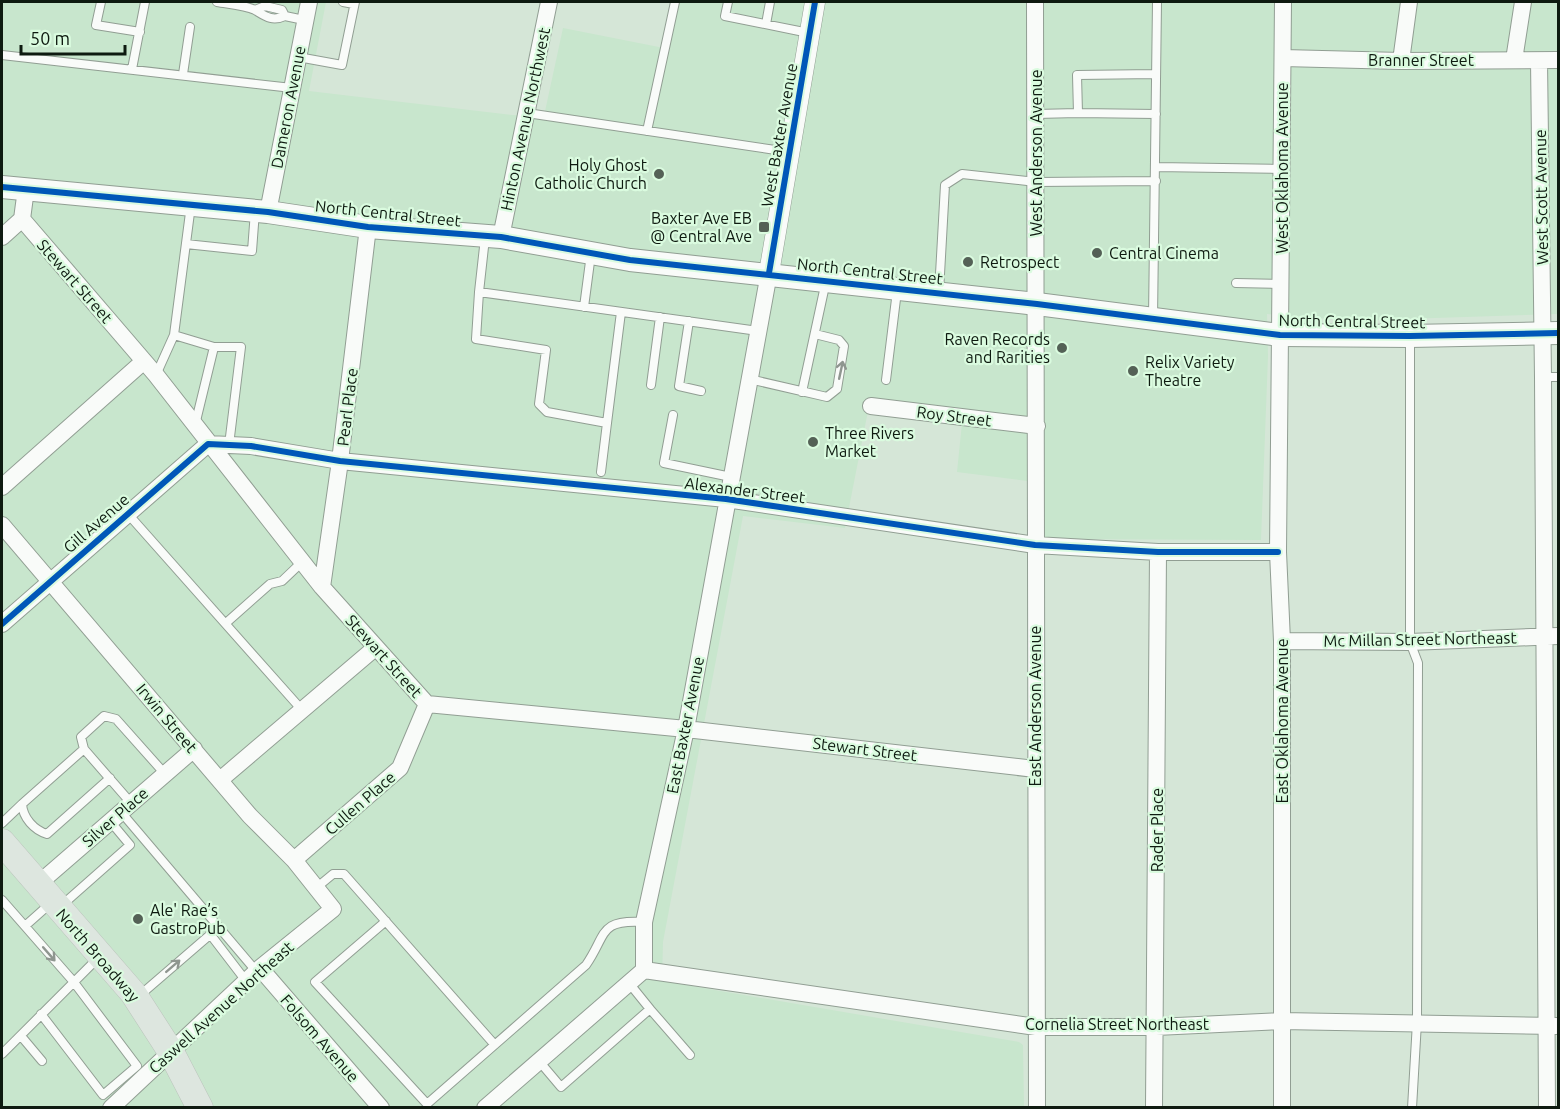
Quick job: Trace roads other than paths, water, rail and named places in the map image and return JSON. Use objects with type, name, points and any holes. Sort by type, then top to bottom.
[{"type":"main road","name":"North Central Street","points":[[2,187],[261,211],[368,227],[493,237],[591,253],[939,292],[1280,335],[1410,336],[1550,333]]},
{"type":"main road","name":"North Broadway","points":[[2,842],[136,998],[171,1052],[200,1107]]},
{"type":"street","name":"Dameron Avenue","points":[[261,211],[292,88],[309,2]]},
{"type":"street","name":"Hinton Avenue Northwest","points":[[493,237],[526,113],[549,2]]},
{"type":"street","name":"West Baxter Avenue","points":[[769,273],[815,2]]},
{"type":"street","name":"West Anderson Avenue","points":[[1035,2],[1037,304]]},
{"type":"street","name":"West Oklahoma Avenue","points":[[1280,335],[1283,2]]},
{"type":"street","points":[[1401,61],[1409,2]]},
{"type":"street","points":[[1514,60],[1523,2]]},
{"type":"street","name":"Branner Street","points":[[1283,58],[1401,61],[1558,60]]},
{"type":"street","name":"West Scott Avenue","points":[[1539,61],[1551,377],[1553,1026],[1547,1107]]},
{"type":"street","points":[[2,237],[22,219],[26,189]]},
{"type":"street","name":"Stewart Street","points":[[22,219],[156,375],[322,587],[427,704],[686,729],[1035,769]]},
{"type":"street","name":"Pearl Place","points":[[322,587],[340,461],[368,227]]},
{"type":"street","name":"East Baxter Avenue","points":[[644,970],[644,922],[686,729],[730,477],[769,273]]},
{"type":"street","name":"East Anderson Avenue","points":[[1037,304],[1035,545],[1037,1107]]},
{"type":"street","name":"East Oklahoma Avenue","points":[[1280,335],[1278,552],[1282,641],[1282,1107]]},
{"type":"street","points":[[2,487],[144,361]]},
{"type":"street","name":"Roy Street","points":[[871,406],[1037,426]]},
{"type":"street","name":"Alexander Street","points":[[208,444],[340,461],[726,499],[1035,545],[1158,552],[1278,552]]},
{"type":"street","name":"Gill Avenue","points":[[2,624],[208,444]]},
{"type":"street","name":"Irwin Street","points":[[2,525],[250,816],[294,860],[333,909]]},
{"type":"street","name":"Rader Place","points":[[1154,1107],[1158,552]]},
{"type":"street","name":"Mc Millan Street Northeast","points":[[1282,641],[1410,642],[1552,636]]},
{"type":"street","points":[[220,780],[375,648]]},
{"type":"street","name":"Cullen Place","points":[[294,860],[400,768],[427,704]]},
{"type":"street","name":"Silver Place","points":[[49,898],[121,812],[194,749]]},
{"type":"street","name":"Caswell Avenue Northeast","points":[[111,1107],[254,973],[333,909]]},
{"type":"street","points":[[485,1107],[644,970]]},
{"type":"street","name":"Cornelia Street Northeast","points":[[644,970],[1036,1027],[1156,1027],[1282,1021],[1553,1026]]},
{"type":"street","name":"Folsom Avenue","points":[[254,973],[381,1107]]},
{"type":"lane","points":[[101,2],[96,25],[140,32]]},
{"type":"lane","points":[[132,69],[145,2]]},
{"type":"lane","points":[[217,2],[255,10],[260,16],[269,18],[278,19],[285,16],[304,20]]},
{"type":"lane","points":[[298,57],[342,65],[354,3],[343,2]]},
{"type":"lane","points":[[647,131],[675,2]]},
{"type":"lane","points":[[728,2],[725,16],[810,33]]},
{"type":"lane","points":[[766,24],[770,2]]},
{"type":"lane","points":[[1153,318],[1157,2]]},
{"type":"lane","points":[[183,74],[190,27]]},
{"type":"lane","points":[[2,55],[292,88]]},
{"type":"lane","points":[[1078,113],[1077,75],[1156,74]]},
{"type":"lane","points":[[526,113],[790,152]]},
{"type":"lane","points":[[1036,114],[1156,114]]},
{"type":"lane","points":[[1156,167],[1283,169]]},
{"type":"lane","points":[[939,292],[945,185],[962,174],[1036,182],[1156,181]]},
{"type":"lane","points":[[156,375],[174,335],[191,205]]},
{"type":"lane","points":[[186,244],[252,251],[261,211]]},
{"type":"lane","points":[[493,237],[479,292],[476,339],[546,350],[539,404],[547,412],[607,423]]},
{"type":"lane","points":[[584,307],[591,253]]},
{"type":"lane","points":[[802,392],[826,280]]},
{"type":"lane","points":[[1236,283],[1281,284]]},
{"type":"lane","points":[[886,380],[898,288]]},
{"type":"lane","points":[[479,292],[758,331]]},
{"type":"lane","points":[[601,472],[621,312]]},
{"type":"lane","points":[[651,384],[660,317]]},
{"type":"lane","points":[[689,321],[679,386],[701,391]]},
{"type":"lane","points":[[749,379],[827,397],[837,389],[844,346],[839,340],[815,334]]},
{"type":"lane","points":[[174,335],[214,346],[241,347],[229,445]]},
{"type":"lane","points":[[1410,336],[1410,642],[1418,663],[1417,1022],[1412,1107]]},
{"type":"lane","points":[[195,425],[214,346]]},
{"type":"lane","points":[[673,415],[664,463],[730,477]]},
{"type":"lane","points":[[128,514],[302,710]]},
{"type":"lane","points":[[226,622],[270,584],[282,581],[302,562]]},
{"type":"lane","points":[[25,926],[49,898],[130,845],[110,778],[84,749],[81,737],[104,716],[116,719],[165,774]]},
{"type":"lane","points":[[2,823],[84,749]]},
{"type":"lane","points":[[22,804],[22,813],[39,832],[47,834],[110,778]]},
{"type":"lane","points":[[121,812],[219,927],[254,973]]},
{"type":"lane","points":[[316,888],[333,874],[344,874],[494,1044]]},
{"type":"lane","points":[[2,900],[73,981],[137,1066],[103,1095],[41,1014]]},
{"type":"lane","points":[[386,921],[315,982],[427,1104],[586,965],[598,939],[609,927],[625,921],[644,922]]},
{"type":"lane","points":[[136,998],[219,927]]},
{"type":"lane","points":[[210,934],[254,973]]},
{"type":"lane","points":[[2,1054],[100,956]]},
{"type":"lane","points":[[629,983],[690,1055]]},
{"type":"lane","points":[[539,1060],[561,1087],[650,1009]]},
{"type":"lane","points":[[21,1036],[42,1061]]},
{"type":"place","name":"Holy Ghost Catholic Church","points":[[659,174]]},
{"type":"place","name":"Baxter Ave EB @ Central Ave","points":[[764,227]]},
{"type":"place","name":"Central Cinema","points":[[1097,253]]},
{"type":"place","name":"Retrospect","points":[[968,262]]},
{"type":"place","name":"Raven Records and Rarities","points":[[1062,348]]},
{"type":"place","name":"Relix Variety Theatre","points":[[1133,371]]},
{"type":"place","name":"Three Rivers Market","points":[[813,442]]},
{"type":"place","name":"Ale' Rae’s GastroPub","points":[[138,919]]}]
